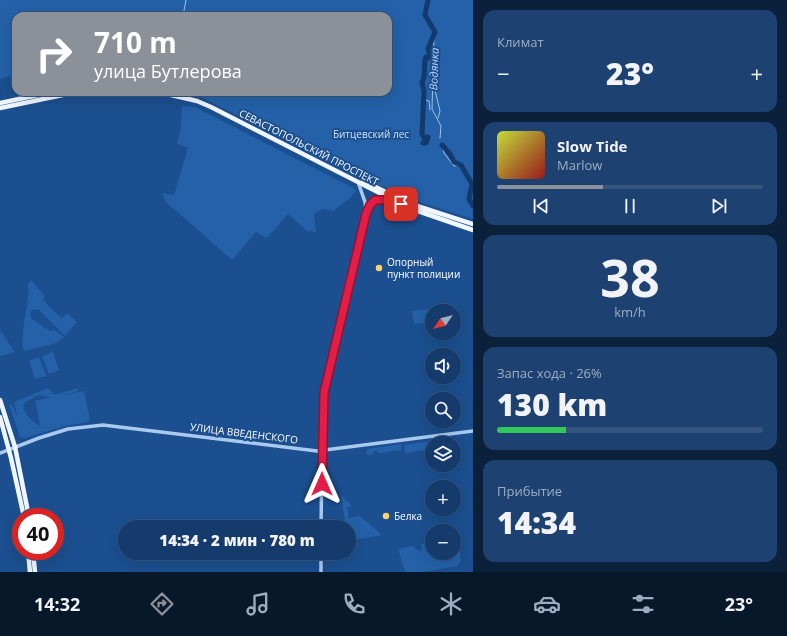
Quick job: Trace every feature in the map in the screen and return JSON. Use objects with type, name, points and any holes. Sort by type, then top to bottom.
[{"type":"main road","points":[[0,103],[33,96]]},
{"type":"main road","points":[[0,108],[58,96]]},
{"type":"main road","name":"СЕВАСТОПОЛЬСКИЙ ПРОСПЕКТ","points":[[175,96],[197,101],[211,107],[423,214],[473,230]]},
{"type":"main road","name":"СЕВАСТОПОЛЬСКИЙ ПРОСПЕКТ","points":[[186,96],[211,104],[411,204],[473,224]]},
{"type":"main road","points":[[0,400],[15,447],[27,508]]},
{"type":"main road","points":[[0,417],[22,508]]},
{"type":"main road","points":[[29,560],[30,572]]},
{"type":"main road","points":[[34,560],[35,572]]},
{"type":"street","points":[[358,181],[365,202],[366,214]]},
{"type":"street","points":[[321,520],[321,450],[325,385],[366,214],[370,205],[375,200],[393,200]]},
{"type":"street","name":"УЛИЦА ВВЕДЕНСКОГО","points":[[0,453],[68,429],[113,425],[321,450],[473,431]]},
{"type":"street","points":[[321,560],[321,572]]},
{"type":"green space","name":"Битцевский лес","points":[[0,0],[473,0],[473,219],[413,200],[393,190],[368,181],[199,96],[392,96],[392,12],[12,12],[12,76],[0,79]]},
{"type":"green space","points":[[182,106],[195,107],[357,190],[351,197],[333,211],[323,209],[314,214],[316,232],[307,231],[288,214],[267,238],[256,232],[232,260],[166,202],[162,193],[174,195],[188,148],[177,144],[181,128]]},
{"type":"green space","points":[[31,280],[45,296],[42,301],[44,300],[49,307],[62,318],[67,313],[77,322],[65,336],[39,310],[33,309],[30,312],[31,318],[50,331],[54,330],[64,337],[50,345],[24,351],[23,335],[28,295],[27,285]]},
{"type":"green space","points":[[425,309],[425,323],[414,324],[412,311]]},
{"type":"green space","points":[[0,330],[15,352],[0,356]]},
{"type":"green space","points":[[53,352],[59,370],[49,374],[42,356]]},
{"type":"green space","points":[[39,357],[46,376],[35,379],[29,361]]},
{"type":"green space","points":[[48,388],[54,395],[78,388],[78,391],[63,395],[84,391],[90,420],[88,422],[65,426],[25,438],[20,437],[9,404],[12,405],[18,418],[14,402]],"holes":[[[39,395],[51,397],[35,401],[40,425],[38,425],[28,417],[23,408],[25,402]]]},
{"type":"green space","points":[[425,442],[425,450],[405,453],[404,445]]},
{"type":"green space","points":[[401,444],[402,450],[378,453],[377,450],[373,451],[373,454],[367,455],[366,453],[368,449]]},
{"type":"green space","points":[[341,495],[352,506],[347,507],[349,518],[360,516],[382,535],[356,540],[356,520],[345,520]]},
{"type":"green space","points":[[422,544],[425,544],[425,560],[461,560],[461,562],[458,563],[458,566],[423,572],[405,572],[398,549],[412,546],[421,552]]},
{"type":"waterway","points":[[184,12],[186,0]]},
{"type":"waterway","points":[[423,143],[426,143],[428,137],[424,138],[422,134],[424,91],[422,82],[424,78],[425,59],[430,55],[428,49],[435,32],[425,15],[428,0]]},
{"type":"waterway","name":"Водянка","points":[[434,36],[432,109],[441,126],[440,138]]},
{"type":"waterway","points":[[434,86],[440,111],[438,118]]},
{"type":"waterway","name":"Водянка","points":[[423,99],[429,101],[430,110]]},
{"type":"waterway","name":"Водянка","points":[[442,145],[444,153],[454,166],[461,165]]},
{"type":"waterway","name":"Водянка","points":[[442,145],[450,154],[454,162],[461,165],[472,184],[469,199],[473,206]]},
{"type":"place","name":"Опорный пункт полиции","points":[[379,268]]},
{"type":"place","name":"Белка","points":[[386,516]]},
{"type":"route","points":[[322,484],[321,450],[325,385],[366,214],[370,205],[375,200],[393,200],[401,204]]}]
